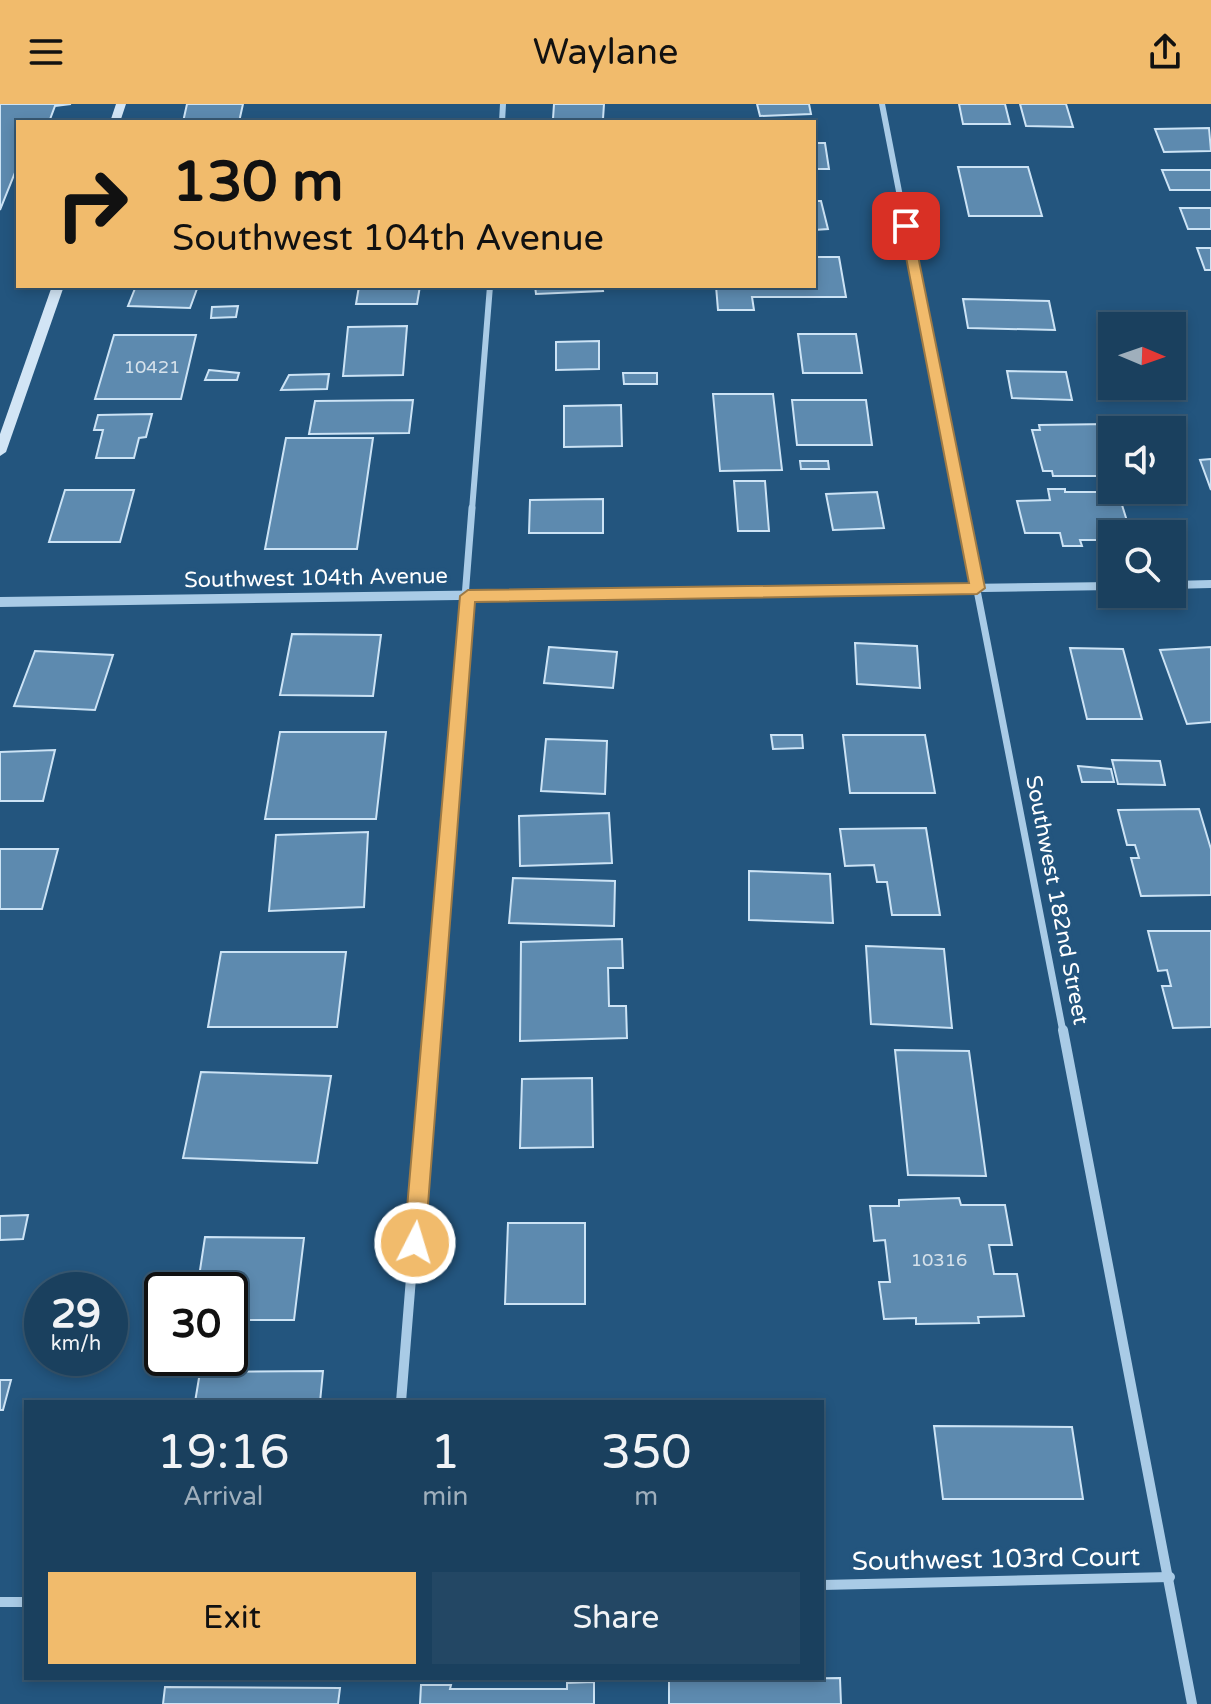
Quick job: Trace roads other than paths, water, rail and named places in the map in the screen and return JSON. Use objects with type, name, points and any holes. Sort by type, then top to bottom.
[{"type":"main road","points":[[0,452],[57,288]]},
{"type":"street","name":"Southwest 182nd Street","points":[[882,104],[1170,1577],[1192,1704]]},
{"type":"street","points":[[401,1400],[468,596],[490,288]]},
{"type":"street","points":[[1186,585],[1211,584]]},
{"type":"street","name":"Southwest 104th Avenue","points":[[0,602],[1098,586]]},
{"type":"street","name":"Southwest 103rd Court","points":[[824,1585],[1170,1577]]},
{"type":"street","points":[[0,1602],[24,1602]]}]
